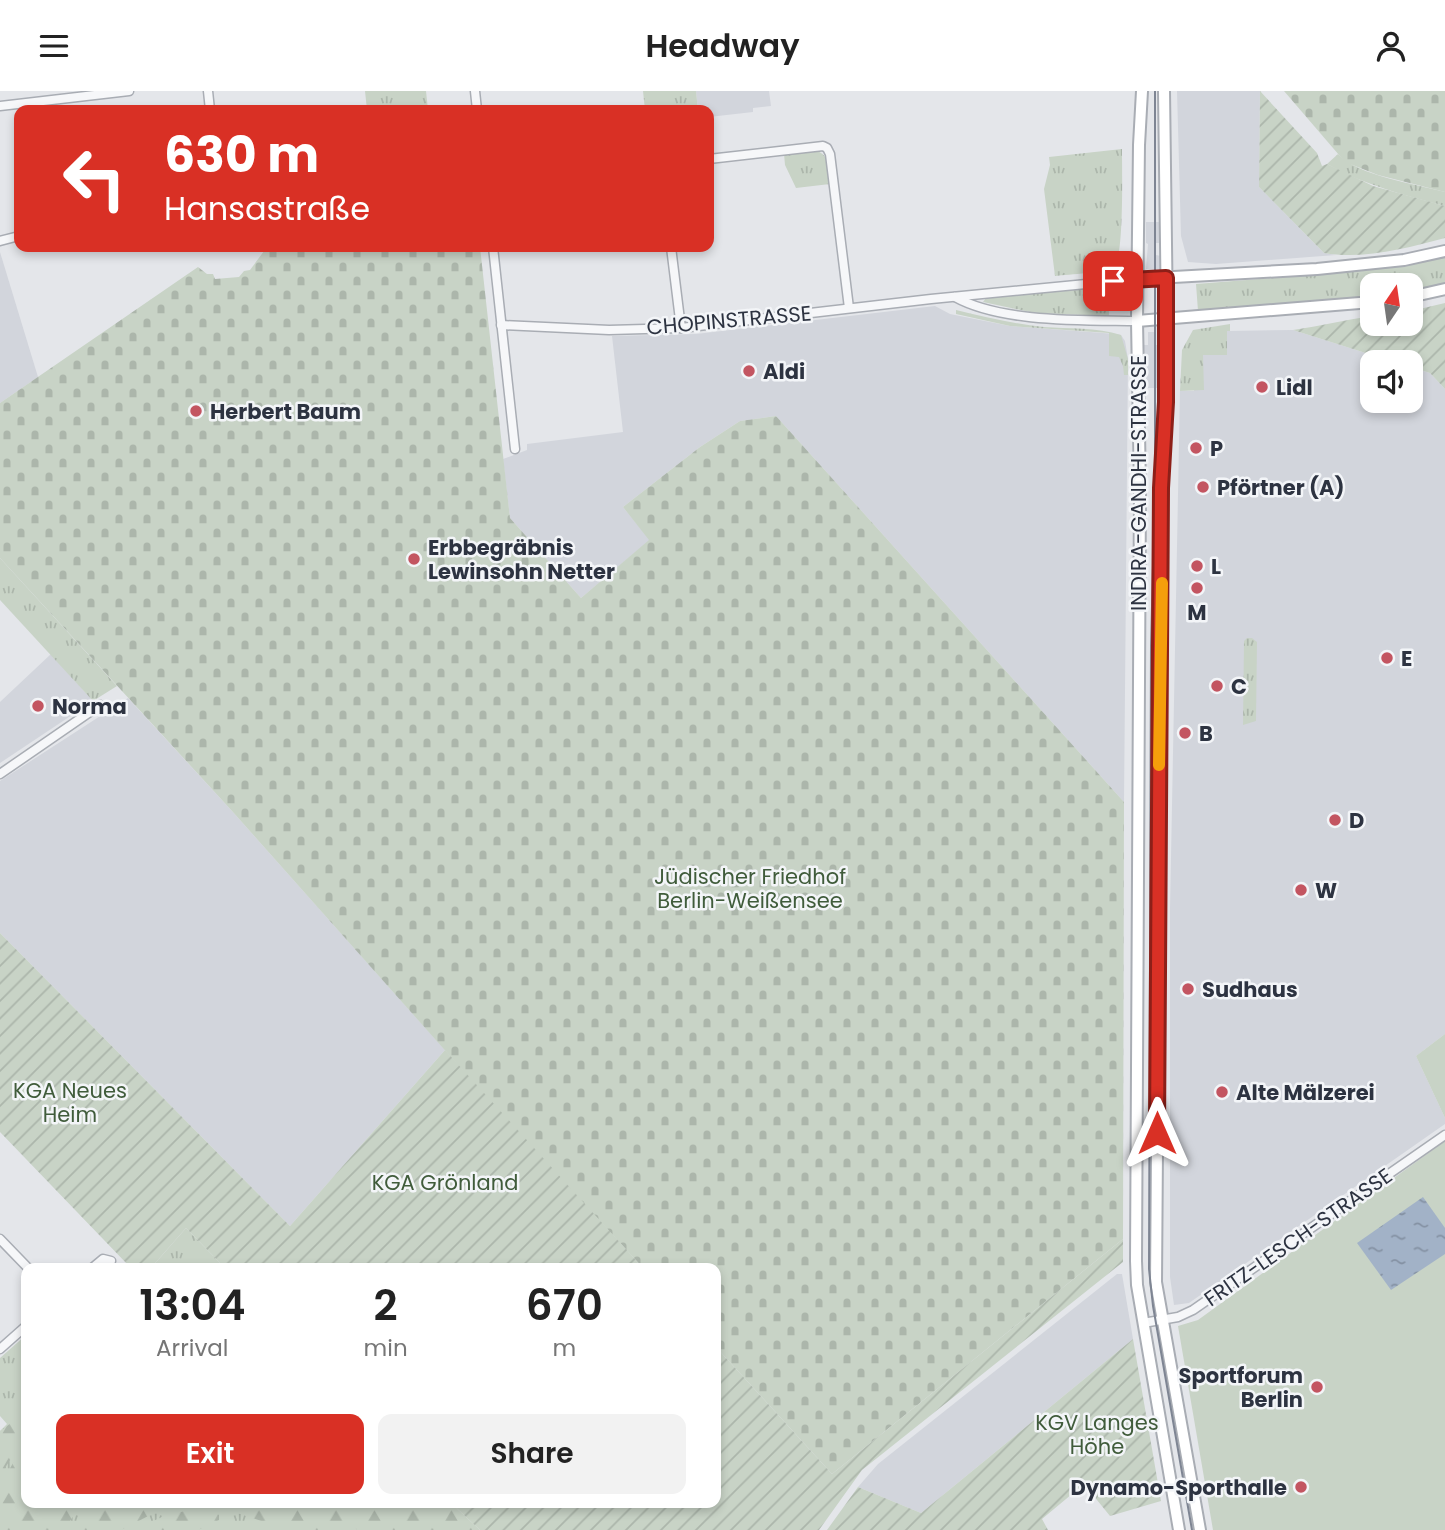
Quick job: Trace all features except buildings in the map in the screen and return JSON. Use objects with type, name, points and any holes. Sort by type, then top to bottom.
[{"type":"main road","name":"INDIRA-GANDHI-STRASSE","points":[[1142,91],[1137,321],[1140,488],[1135,1252],[1143,1323],[1179,1530]]},
{"type":"main road","name":"INDIRA-GANDHI-STRASSE","points":[[1164,91],[1167,320],[1161,488],[1156,1282],[1200,1530]]},
{"type":"main road","points":[[1138,279],[1317,269],[1404,260],[1445,251]]},
{"type":"main road","points":[[1423,294],[1445,289]]},
{"type":"main road","points":[[1137,321],[1360,303]]},
{"type":"main road","points":[[1140,488],[1161,488]]},
{"type":"main road","points":[[1168,1468],[1188,1464]]},
{"type":"street","points":[[0,106],[129,91]]},
{"type":"street","points":[[714,158],[823,146],[827,148],[830,154],[849,309]]},
{"type":"street","points":[[494,252],[515,449]]},
{"type":"street","points":[[672,252],[681,327]]},
{"type":"street","name":"CHOPINSTRASSE","points":[[501,325],[609,330],[681,327],[1138,279]]},
{"type":"street","name":"CHOPINSTRASSE","points":[[956,297],[968,304],[1027,317],[1137,321]]},
{"type":"street","points":[[0,774],[100,705]]},
{"type":"street","name":"FRITZ-LESCH-STRASSE","points":[[1143,1323],[1178,1317],[1193,1310],[1445,1135]]},
{"type":"street","points":[[0,1239],[23,1263]]},
{"type":"street","points":[[98,1263],[101,1260],[111,1261]]},
{"type":"street","points":[[0,1349],[21,1330]]},
{"type":"shaded area","points":[[696,91],[769,91],[771,106],[753,108],[753,112],[714,116],[714,105],[697,105]]},
{"type":"shaded area","points":[[1177,91],[1260,91],[1259,187],[1324,253],[1336,255],[1216,264],[1188,262],[1181,236]]},
{"type":"shaded area","points":[[1146,222],[1160,222],[1161,243],[1156,243],[1156,255],[1161,256],[1160,269],[1146,269]]},
{"type":"shaded area","points":[[0,252],[38,377],[0,403]]},
{"type":"shaded area","points":[[935,306],[950,314],[1010,326],[1116,334],[1121,335],[1125,341],[1128,359],[1124,802],[776,416],[740,421],[700,447],[623,507],[650,540],[581,598],[510,518],[503,459],[527,450],[527,444],[623,432],[612,336],[696,334]]},
{"type":"shaded area","points":[[1293,330],[1360,351],[1360,413],[1423,413],[1423,371],[1430,373],[1445,389],[1445,1034],[1416,1056],[1445,1118],[1445,1124],[1189,1303],[1174,1305],[1170,1277],[1170,909],[1180,391],[1194,391],[1195,355],[1227,331]]},
{"type":"shaded area","points":[[1148,332],[1155,332],[1158,345],[1158,388],[1146,388],[1144,345],[1148,345]]},
{"type":"shaded area","points":[[51,654],[93,701],[0,763],[0,702]]},
{"type":"shaded area","points":[[128,698],[445,1050],[290,1226],[0,933],[0,781]]},
{"type":"shaded area","points":[[1117,1274],[1122,1274],[1133,1339],[921,1513],[858,1487],[878,1464]]},
{"type":"green space","points":[[365,91],[426,91],[427,105],[366,105]]},
{"type":"green space","points":[[643,91],[696,91],[697,105],[644,105]]},
{"type":"green space","points":[[1260,91],[1317,153],[1322,166],[1327,164],[1373,186],[1445,206],[1445,238],[1369,254],[1324,253],[1259,187]]},
{"type":"green space","points":[[1284,91],[1445,91],[1445,192],[1378,175],[1345,162]]},
{"type":"green space","points":[[1122,149],[1120,245],[1115,264],[1095,272],[1055,276],[1044,189],[1050,165],[1049,157]]},
{"type":"green space","points":[[814,150],[826,159],[830,184],[796,188],[785,165],[784,154]]},
{"type":"green space","points":[[1338,154],[1347,162],[1373,174],[1445,192],[1445,206],[1370,184],[1327,164]]},
{"type":"green space","name":"Jüdischer Friedhof Berlin-Weißensee","points":[[263,252],[481,252],[510,518],[581,598],[649,540],[623,507],[700,447],[740,421],[776,416],[1124,802],[1123,1239],[832,1474],[721,1352],[721,1263],[638,1263],[515,1129],[232,811],[0,558],[0,403],[198,267],[207,274],[213,274],[215,279],[239,277],[244,271],[250,270]]},
{"type":"green space","points":[[1445,255],[1445,283],[1423,288],[1423,273],[1360,273],[1360,298],[1198,311],[1196,284],[1371,270]]},
{"type":"green space","points":[[1108,286],[1109,316],[1035,313],[983,302],[986,298]]},
{"type":"green space","points":[[1445,303],[1445,389],[1430,373],[1423,371],[1423,350],[1360,351],[1293,330],[1360,318],[1360,336],[1423,336],[1423,308]]},
{"type":"green space","points":[[956,310],[1022,324],[1092,329],[1121,335],[1128,359],[1128,375],[1124,375],[1119,357],[1109,356],[1109,333],[1010,326],[956,314]]},
{"type":"green space","points":[[1230,324],[1230,331],[1227,331],[1227,355],[1203,355],[1204,390],[1180,391],[1182,350],[1193,330]]},
{"type":"green space","points":[[0,558],[117,686],[93,701],[0,600]]},
{"type":"green space","points":[[1247,638],[1257,642],[1256,721],[1243,725],[1244,641]]},
{"type":"green space","name":"KGA Grönland","points":[[0,933],[290,1226],[445,1050],[639,1263],[220,1263],[186,1228],[155,1263],[126,1263],[0,1132]]},
{"type":"green space","points":[[1445,1034],[1445,1118],[1416,1056]]},
{"type":"green space","name":"Sportforum Berlin","points":[[1445,1141],[1445,1530],[1213,1530],[1178,1326],[1198,1320]]},
{"type":"green space","points":[[186,1228],[220,1263],[155,1263]]},
{"type":"green space","points":[[1123,1239],[1123,1262],[862,1470],[819,1530],[480,1530],[456,1508],[721,1508],[721,1352],[832,1474]]},
{"type":"green space","points":[[21,1339],[21,1508],[456,1508],[480,1530],[0,1530],[0,1431],[7,1424],[0,1416],[0,1358]]},
{"type":"green space","name":"KGV Langes Höhe","points":[[1133,1339],[1161,1501],[1110,1516],[1084,1484],[1042,1519],[1048,1530],[827,1530],[858,1487],[921,1513]]},
{"type":"green space","points":[[21,1420],[21,1444],[0,1475],[0,1431],[14,1421]]},
{"type":"green space","points":[[21,1453],[21,1508],[79,1508],[64,1530],[0,1530],[3,1485]]},
{"type":"green space","points":[[88,1508],[172,1508],[156,1512],[121,1530],[71,1530]]},
{"type":"green space","points":[[219,1508],[336,1508],[351,1530],[288,1530]]},
{"type":"green space","points":[[342,1508],[376,1508],[400,1530],[357,1530]]},
{"type":"green space","points":[[386,1508],[451,1508],[474,1530],[410,1530]]},
{"type":"green space","points":[[189,1510],[214,1512],[219,1515],[219,1520],[198,1530],[134,1530],[164,1516]]},
{"type":"water","points":[[1423,1197],[1445,1228],[1445,1254],[1391,1290],[1357,1243]]},
{"type":"tram line","points":[[1155,91],[1149,1269],[1192,1530]]},
{"type":"slow traffic","points":[[1159,765],[1162,583]]},
{"type":"place","name":"Aldi","points":[[749,371]]},
{"type":"place","name":"Lidl","points":[[1262,387]]},
{"type":"place","name":"Herbert Baum","points":[[196,411]]},
{"type":"place","name":"P","points":[[1196,448]]},
{"type":"place","name":"Pförtner (A)","points":[[1203,487]]},
{"type":"place","name":"Erbbegräbnis Lewinsohn Netter","points":[[414,559]]},
{"type":"place","name":"L","points":[[1197,566]]},
{"type":"place","name":"M","points":[[1197,588]]},
{"type":"place","name":"E","points":[[1387,658]]},
{"type":"place","name":"C","points":[[1217,686]]},
{"type":"place","name":"Norma","points":[[38,706]]},
{"type":"place","name":"B","points":[[1185,733]]},
{"type":"place","name":"D","points":[[1335,820]]},
{"type":"place","name":"W","points":[[1301,890]]},
{"type":"place","name":"Sudhaus","points":[[1188,989]]},
{"type":"place","name":"Alte Mälzerei","points":[[1222,1092]]},
{"type":"place","name":"Sportforum Berlin","points":[[1317,1387]]},
{"type":"place","name":"Dynamo-Sporthalle","points":[[1301,1487]]},
{"type":"route","points":[[1113,281],[1166,278],[1166,402],[1161,488],[1157,1133]]},
{"type":"park label","name":"KGA Neues Heim","points":[[70,1102]]}]
